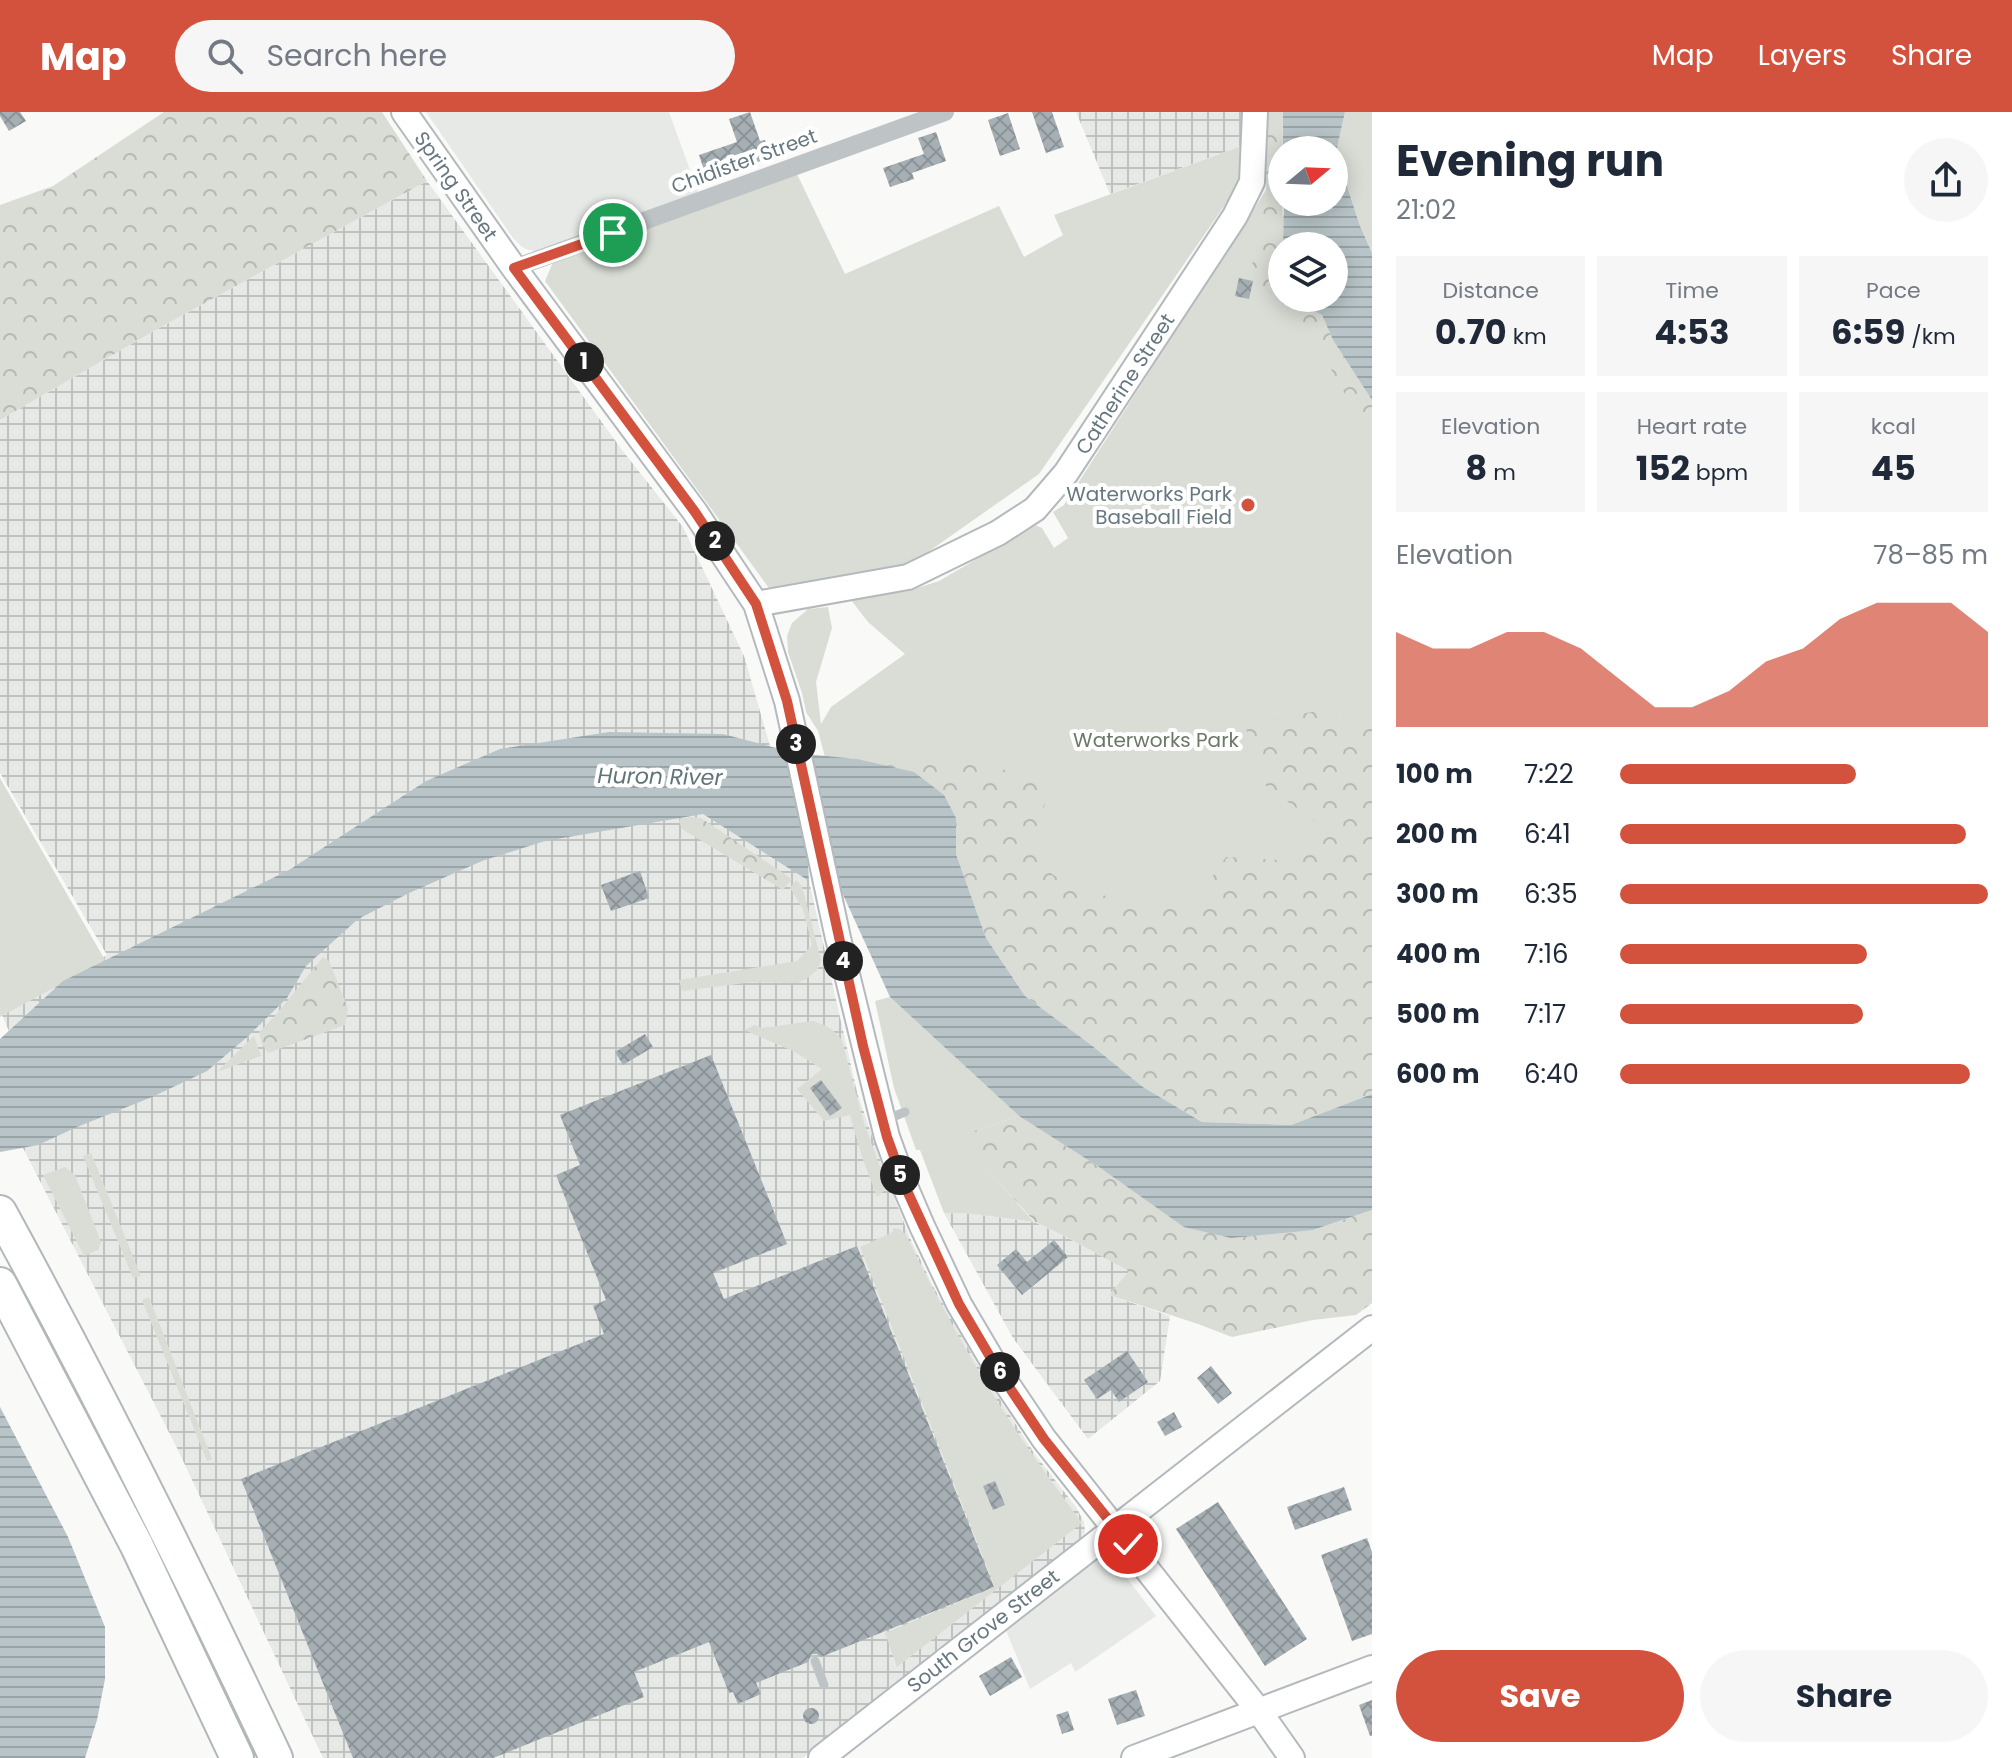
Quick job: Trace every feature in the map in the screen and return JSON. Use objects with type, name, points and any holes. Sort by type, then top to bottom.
[{"type":"highway","points":[[0,1212],[109,1416],[276,1758]]},
{"type":"highway","points":[[0,1284],[137,1546],[237,1758]]},
{"type":"main road","name":"Spring Street","points":[[404,112],[514,268],[695,512],[756,604],[787,701],[838,938],[894,1116],[904,1184],[959,1304],[1044,1439],[1259,1711],[1292,1758]]},
{"type":"main road","name":"Catherine Street","points":[[756,604],[908,577],[998,533],[1039,505],[1066,473],[1235,216],[1252,182],[1255,112]]},
{"type":"main road","name":"South Grove Street","points":[[821,1758],[1372,1328]]},
{"type":"main road","points":[[1134,1758],[1372,1668]]},
{"type":"street","name":"Chidister Street","points":[[514,268],[945,112]]},
{"type":"lane","points":[[815,1661],[824,1685]]},
{"type":"shaded area","points":[[426,112],[669,112],[698,192],[536,251],[528,250],[513,238]]},
{"type":"shaded area","points":[[1076,112],[1245,112],[1244,145],[1110,194]]},
{"type":"shaded area","points":[[427,181],[622,450],[683,527],[744,656],[809,881],[857,1092],[910,1238],[975,1360],[1034,1453],[1084,1522],[1085,1532],[1076,1544],[803,1758],[323,1758],[177,1448],[23,1148],[31,1082],[2,1015],[107,955],[0,773],[0,420],[154,331]]},
{"type":"shaded area","points":[[944,1213],[1034,1222],[1130,1271],[1109,1295],[1170,1316],[1160,1381],[1088,1439],[1013,1338]]},
{"type":"shaded area","points":[[1104,1553],[1110,1556],[1156,1616],[1075,1672],[1071,1663],[1030,1689],[1005,1628]]},
{"type":"green space","points":[[164,112],[382,112],[427,181],[154,331],[0,420],[0,205],[53,186]]},
{"type":"green space","points":[[1267,112],[1283,112],[1283,136],[1268,136],[1268,216],[1282,216],[1282,232],[1268,232],[1268,306],[1258,277],[1247,272],[1259,252],[1266,190]]},
{"type":"green space","points":[[1345,112],[1372,112],[1372,253],[1348,188],[1348,136],[1339,136]]},
{"type":"green space","points":[[1244,145],[1238,186],[1039,474],[908,566],[769,588],[545,281],[554,260],[796,172],[845,274],[999,206],[1024,257],[1063,235],[1054,215]]},
{"type":"green space","name":"Waterworks Park","points":[[1266,190],[1260,250],[1268,238],[1268,312],[1307,312],[1333,340],[1372,400],[1372,1094],[857,759],[825,757],[818,731],[806,712],[788,652],[787,636],[792,623],[808,609],[828,607],[832,628],[816,682],[821,724],[831,707],[905,654],[868,622],[851,600],[908,591],[939,581],[1035,525],[1042,528],[1054,548],[1068,538],[1053,512],[1064,505]]},
{"type":"green space","name":"Waterworks Park","points":[[1283,216],[1284,232],[1272,232]]},
{"type":"green space","points":[[1281,312],[1316,312],[1322,315],[1333,340],[1372,400],[1372,431],[1336,383],[1322,342],[1313,344],[1282,321]]},
{"type":"green space","points":[[1325,710],[1352,721],[1372,718],[1372,1094],[1291,1125],[1202,1122],[1143,1087],[1025,996],[986,938],[956,854],[956,818],[914,772],[857,759],[944,756],[1037,777],[1049,791],[1030,849],[1043,868],[1070,886],[1142,906],[1189,910],[1226,857],[1299,861],[1320,825],[1266,786],[1244,723]]},
{"type":"green space","points":[[0,778],[105,960],[0,1017]]},
{"type":"green space","points":[[681,818],[701,818],[792,879],[783,890],[682,829]]},
{"type":"green space","points":[[796,880],[802,886],[821,960],[818,969],[798,983],[753,982],[682,991],[679,980],[797,961],[812,945],[803,909],[790,888]]},
{"type":"green space","points":[[323,957],[329,961],[348,1008],[345,1025],[268,1053],[259,1032]]},
{"type":"green space","points":[[890,997],[1019,1116],[958,1137],[1034,1222],[944,1213],[920,1150],[916,1150],[894,1088],[875,1001]]},
{"type":"green space","points":[[813,1021],[830,1028],[842,1041],[864,1123],[886,1183],[885,1190],[877,1197],[850,1115],[824,1121],[797,1089],[822,1069],[793,1051],[744,1030],[755,1025],[762,1028]]},
{"type":"green space","points":[[254,1036],[261,1056],[217,1072]]},
{"type":"green space","points":[[1019,1116],[1102,1169],[1313,1230],[1372,1210],[1372,1303],[1356,1315],[1313,1320],[1232,1337],[1109,1295],[1129,1271],[1035,1222],[957,1137]]},
{"type":"green space","points":[[91,1153],[141,1276],[133,1278],[83,1156]]},
{"type":"green space","points":[[65,1167],[75,1175],[101,1242],[98,1250],[84,1256],[43,1175]]},
{"type":"green space","points":[[893,1228],[900,1229],[906,1235],[948,1317],[995,1397],[1082,1523],[897,1667],[885,1633],[995,1587],[860,1247],[893,1232]]},
{"type":"green space","points":[[149,1297],[212,1459],[207,1461],[142,1300]]},
{"type":"water","points":[[1283,112],[1345,112],[1340,136],[1283,136]]},
{"type":"water","points":[[1348,189],[1372,253],[1372,400],[1333,340],[1322,315],[1316,312],[1348,312],[1348,232],[1283,232],[1284,216],[1348,216]]},
{"type":"water","name":"Huron River","points":[[609,732],[723,734],[795,753],[857,759],[914,772],[944,795],[956,818],[956,854],[986,938],[1025,996],[1143,1087],[1202,1122],[1291,1125],[1372,1094],[1372,1210],[1313,1230],[1231,1238],[1184,1227],[1019,1116],[890,997],[805,812],[809,881],[703,814],[545,841],[482,861],[358,919],[306,966],[287,998],[207,1071],[38,1145],[0,1152],[0,1039],[63,981],[289,870],[426,781],[500,749]]},
{"type":"water","points":[[0,1407],[68,1537],[105,1627],[105,1679],[85,1758],[0,1758]]},
{"type":"building","points":[[0,112],[20,112],[26,121],[9,131]]},
{"type":"building","points":[[750,112],[760,141],[765,140],[771,157],[755,163],[751,150],[723,159],[725,166],[705,173],[699,155],[737,142],[729,119]]},
{"type":"building","points":[[1032,112],[1052,112],[1064,147],[1046,153]]},
{"type":"building","points":[[1008,113],[1020,149],[1000,156],[988,120]]},
{"type":"building","points":[[936,132],[946,161],[912,173],[914,179],[890,187],[883,168],[924,154],[918,138]]},
{"type":"building","points":[[1239,278],[1253,281],[1249,299],[1235,296]]},
{"type":"building","points":[[640,871],[649,898],[611,911],[601,885]]},
{"type":"building","points":[[645,1034],[653,1047],[623,1065],[615,1052]]},
{"type":"building","points":[[711,1055],[787,1244],[713,1273],[724,1299],[857,1246],[994,1587],[821,1657],[812,1654],[808,1662],[756,1683],[761,1694],[738,1704],[733,1692],[729,1693],[709,1642],[634,1672],[644,1697],[493,1758],[353,1758],[241,1479],[604,1334],[593,1306],[606,1300],[556,1175],[580,1165],[560,1115]]},
{"type":"building","points":[[821,1080],[842,1108],[830,1116],[810,1088]]},
{"type":"building","points":[[1054,1240],[1068,1257],[1022,1295],[997,1265],[1016,1249],[1027,1262]]},
{"type":"building","points":[[1127,1351],[1148,1382],[1119,1402],[1111,1390],[1097,1399],[1084,1380]]},
{"type":"building","points":[[1211,1366],[1232,1393],[1218,1404],[1197,1378]]},
{"type":"building","points":[[1174,1412],[1182,1427],[1165,1436],[1157,1422]]},
{"type":"building","points":[[995,1481],[1005,1505],[993,1510],[983,1486]]},
{"type":"building","points":[[1344,1487],[1352,1510],[1295,1530],[1287,1507]]},
{"type":"building","points":[[1218,1502],[1307,1639],[1265,1666],[1176,1529]]},
{"type":"building","points":[[1367,1538],[1372,1552],[1372,1634],[1352,1641],[1321,1555]]},
{"type":"building","points":[[1011,1657],[1022,1677],[990,1696],[979,1676]]},
{"type":"building","points":[[1136,1690],[1145,1716],[1117,1725],[1108,1699]]},
{"type":"building","points":[[1372,1700],[1372,1736],[1370,1736],[1359,1705]]},
{"type":"building","points":[[811,1708],[819,1716],[811,1724],[803,1716]]},
{"type":"building","points":[[1068,1711],[1074,1730],[1062,1734],[1056,1715]]},
{"type":"place","name":"Waterworks Park Baseball Field","points":[[1248,505]]},
{"type":"route","points":[[613,233],[514,268],[695,512],[756,604],[787,701],[863,1046],[887,1137],[904,1184],[959,1304],[999,1372],[1044,1439],[1128,1544]]}]
